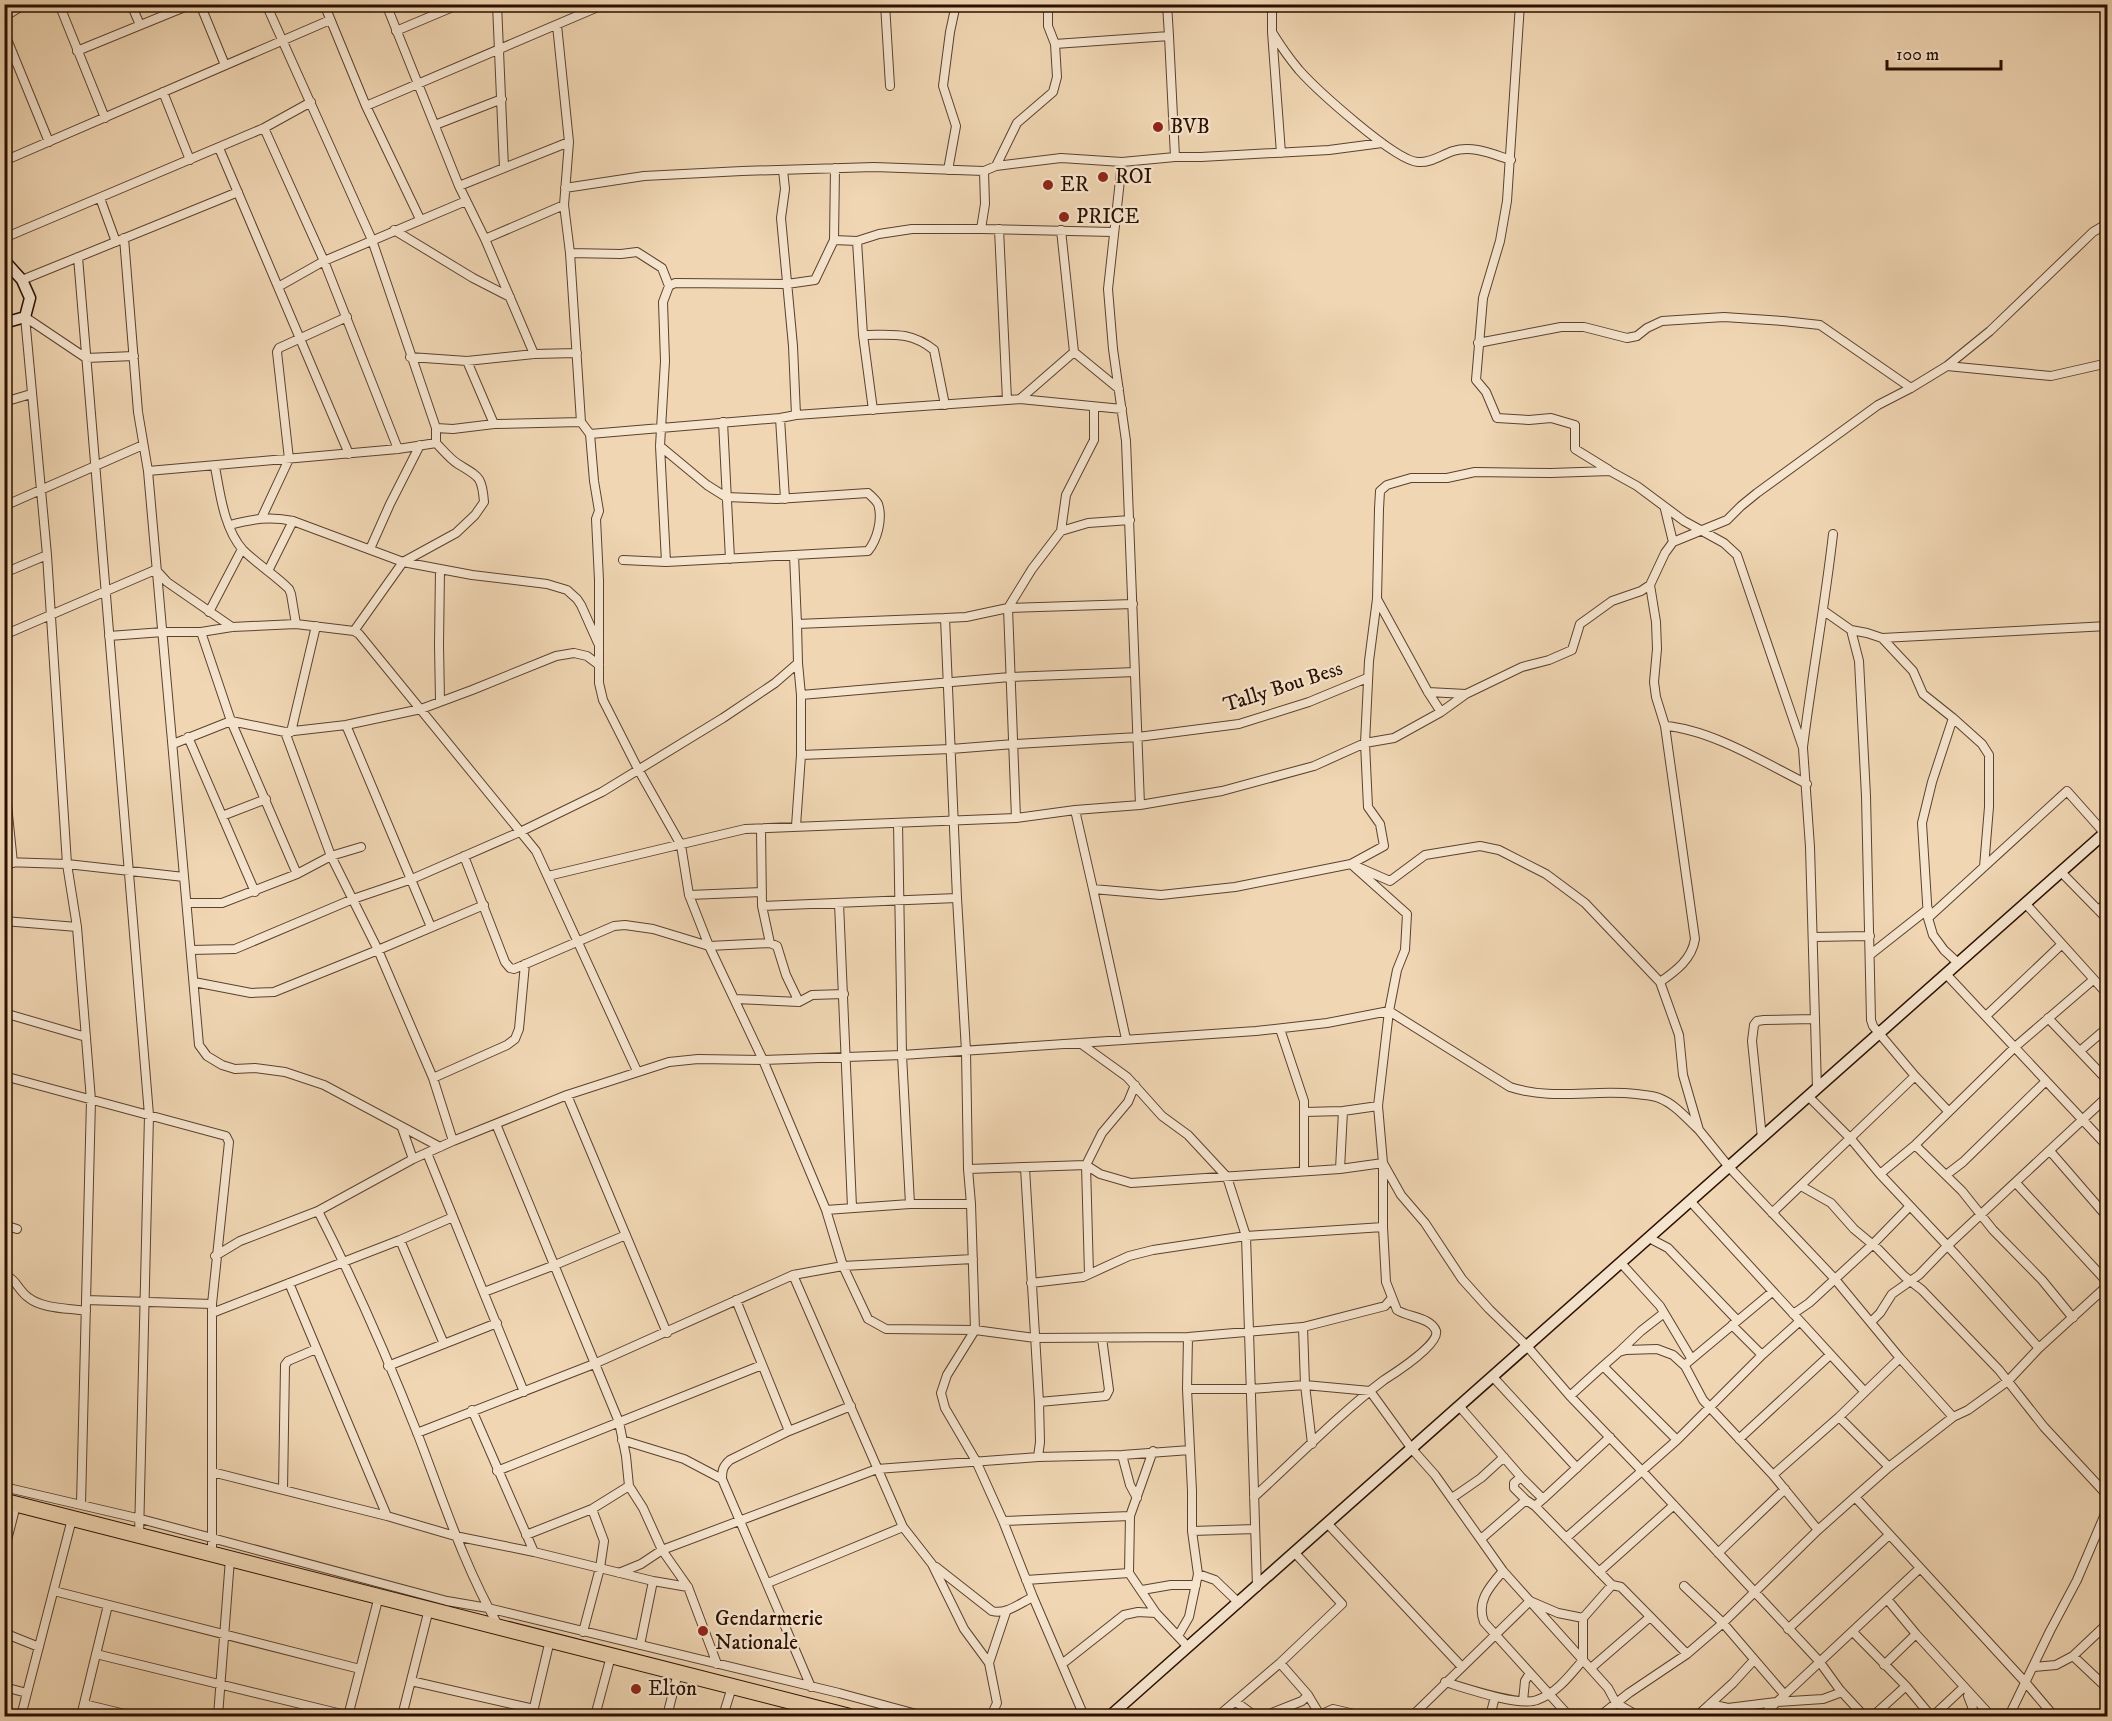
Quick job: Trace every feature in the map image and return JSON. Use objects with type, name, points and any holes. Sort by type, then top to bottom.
[{"type":"highway","points":[[10,1503],[848,1716]]},
{"type":"street","points":[[4,17],[25,4]]},
{"type":"street","points":[[59,4],[105,118]]},
{"type":"street","points":[[132,4],[140,25]]},
{"type":"street","points":[[77,51],[192,4]]},
{"type":"street","points":[[200,4],[225,65]]},
{"type":"street","points":[[266,4],[372,240],[436,428],[436,443],[456,463],[473,472],[481,480],[484,502],[475,515],[456,533],[403,562],[354,631]]},
{"type":"street","points":[[324,4],[366,106],[420,219]]},
{"type":"street","points":[[386,4],[459,186],[485,238],[534,354]]},
{"type":"street","points":[[396,31],[460,4]]},
{"type":"street","points":[[497,4],[504,168]]},
{"type":"street","points":[[366,106],[605,4]]},
{"type":"street","points":[[885,4],[890,86]]},
{"type":"street","points":[[948,171],[956,126],[943,87],[956,4]]},
{"type":"street","points":[[996,166],[1017,123],[1053,92],[1057,77],[1055,44],[1048,26],[1048,4]]},
{"type":"street","points":[[1167,4],[1175,157]]},
{"type":"street","points":[[1272,4],[1281,153]]},
{"type":"street","points":[[1520,4],[1511,160],[1500,241],[1483,298],[1476,380],[1486,392],[1497,418],[1529,420],[1551,418],[1575,425],[1575,449],[1637,486],[1684,521],[1724,543],[1737,555],[1803,748],[1807,783],[1817,1089]]},
{"type":"street","points":[[6,158],[49,142],[330,20]]},
{"type":"street","points":[[557,25],[569,142],[564,205],[570,253],[581,422],[590,434],[599,511],[596,519],[599,683],[603,700],[638,769],[681,845],[689,895],[709,946],[763,1060],[826,1210],[843,1266],[863,1312],[874,1324],[886,1329],[975,1330],[1035,1338],[1188,1337],[1302,1327],[1385,1306],[1391,1299]]},
{"type":"street","points":[[4,32],[49,142]]},
{"type":"street","points":[[1272,32],[1298,69],[1322,94],[1382,142],[1406,158],[1416,162],[1428,162],[1455,150],[1478,149],[1511,160]]},
{"type":"street","points":[[1055,44],[1169,36]]},
{"type":"street","points":[[163,92],[190,160]]},
{"type":"street","points":[[435,125],[502,99]]},
{"type":"street","points":[[4,238],[219,148],[264,128],[311,102]]},
{"type":"street","points":[[264,128],[324,261],[398,449]]},
{"type":"street","points":[[459,186],[569,142]]},
{"type":"street","points":[[565,188],[644,176],[874,167],[984,171],[996,166],[1061,158],[1122,162],[1175,157],[1329,150],[1382,142]]},
{"type":"street","points":[[219,148],[349,453]]},
{"type":"street","points":[[1122,162],[1108,289],[1113,349],[1126,441],[1140,805]]},
{"type":"street","points":[[669,286],[675,283],[787,284],[815,280],[834,240],[835,168]]},
{"type":"street","points":[[783,170],[785,189],[781,218],[793,346],[796,415]]},
{"type":"street","points":[[981,229],[985,204],[984,171]]},
{"type":"street","points":[[22,280],[238,192]]},
{"type":"street","points":[[100,198],[120,240],[143,445],[148,471],[199,1045],[207,1056],[222,1065],[235,1069],[255,1068],[285,1072],[324,1085],[440,1147]]},
{"type":"street","points":[[278,287],[324,261],[466,201]]},
{"type":"street","points":[[485,238],[564,205]]},
{"type":"street","points":[[548,876],[738,830],[1016,818],[1075,810],[1140,805],[1221,791],[1314,766],[1365,743],[1394,738],[1441,712],[1466,694],[1522,668],[1572,650],[1580,624],[1612,601],[1641,591],[1650,585],[1665,553],[1673,542],[1727,520],[1757,493],[1878,405],[1947,366],[1990,331],[2093,232],[2108,223]]},
{"type":"street","points":[[834,240],[857,241],[879,234],[912,229],[1113,232]]},
{"type":"street","points":[[999,229],[1006,400]]},
{"type":"street","points":[[394,230],[473,278],[510,297]]},
{"type":"street","points":[[1061,230],[1074,352],[1119,389]]},
{"type":"street","points":[[857,241],[863,335],[873,410]]},
{"type":"street","points":[[570,253],[637,252],[662,268],[669,286],[663,302],[665,361],[660,446],[666,562]]},
{"type":"street","points":[[78,257],[149,1115],[139,1536]]},
{"type":"street","points":[[4,260],[22,280],[30,298],[26,317],[47,555],[67,864],[77,927],[91,1100],[81,1504]]},
{"type":"street","points":[[4,323],[26,317],[86,358],[134,356]]},
{"type":"street","points":[[262,517],[289,459],[278,352],[282,346],[347,317]]},
{"type":"street","points":[[1478,343],[1560,327],[1584,327],[1627,338],[1637,336],[1662,321],[1724,317],[1783,321],[1820,325],[1911,388]]},
{"type":"street","points":[[863,335],[904,335],[922,340],[934,350],[945,405]]},
{"type":"street","points":[[1020,399],[1074,352]]},
{"type":"street","points":[[410,357],[467,361],[534,354],[577,353]]},
{"type":"street","points":[[467,361],[494,424]]},
{"type":"street","points":[[1947,366],[2051,376],[2108,363]]},
{"type":"street","points":[[4,402],[32,394]]},
{"type":"street","points":[[590,434],[796,415],[1020,399],[1122,409]]},
{"type":"street","points":[[1016,818],[1008,608],[1032,569],[1060,531],[1066,495],[1094,440],[1094,406]]},
{"type":"street","points":[[780,418],[785,499]]},
{"type":"street","points":[[436,428],[581,422]]},
{"type":"street","points":[[723,422],[730,559]]},
{"type":"street","points":[[148,471],[398,449],[436,443]]},
{"type":"street","points":[[4,506],[143,445]]},
{"type":"street","points":[[370,549],[420,445]]},
{"type":"street","points":[[623,560],[666,562],[868,551],[876,541],[879,517],[877,503],[868,493],[785,499],[726,497],[707,485],[660,446]]},
{"type":"street","points":[[215,466],[230,525],[242,549],[289,589],[296,624]]},
{"type":"street","points":[[1093,889],[1161,895],[1235,887],[1351,864],[1384,846],[1380,824],[1368,807],[1365,743],[1367,678],[1377,599],[1380,491],[1387,484],[1411,478],[1447,478],[1475,472],[1610,471]]},
{"type":"street","points":[[1665,508],[1673,542]]},
{"type":"street","points":[[230,525],[262,517],[278,517],[403,562],[472,575],[547,584],[567,590],[581,605],[600,645]]},
{"type":"street","points":[[1060,531],[1088,523],[1130,520]]},
{"type":"street","points":[[268,571],[293,521]]},
{"type":"street","points":[[1803,748],[1833,534]]},
{"type":"street","points":[[209,612],[242,549]]},
{"type":"street","points":[[4,573],[47,555]]},
{"type":"street","points":[[794,555],[801,695],[801,755],[796,826]]},
{"type":"street","points":[[440,569],[438,645],[440,701]]},
{"type":"street","points":[[4,635],[156,570]]},
{"type":"street","points":[[156,570],[167,582],[232,627]]},
{"type":"street","points":[[1650,585],[1656,622],[1657,649],[1654,682],[1665,726],[1695,939],[1693,950],[1679,969],[1660,982]]},
{"type":"street","points":[[1377,599],[1441,712]]},
{"type":"street","points":[[797,624],[966,617],[1008,608],[1133,603]]},
{"type":"street","points":[[1824,611],[1851,630],[1882,638],[2108,626]]},
{"type":"street","points":[[945,618],[966,1051],[968,1169],[975,1330],[947,1375],[941,1393],[945,1407],[976,1461],[1003,1521],[1084,1716]]},
{"type":"street","points":[[110,636],[201,632],[232,627],[296,624],[354,631],[363,638],[536,850],[638,1071]]},
{"type":"street","points":[[316,626],[288,732],[331,856],[378,950],[433,1078],[453,1141]]},
{"type":"street","points":[[1851,630],[1859,661],[1871,954],[1871,1020],[1879,1034],[1948,1111]]},
{"type":"street","points":[[201,632],[231,721],[297,874]]},
{"type":"street","points":[[1882,638],[1913,671],[1923,694],[1982,744],[1989,754],[1989,807],[1984,867]]},
{"type":"street","points":[[173,744],[231,721],[288,732],[346,725],[421,709],[556,656],[574,653],[587,656],[599,665]]},
{"type":"street","points":[[191,950],[235,949],[353,899],[412,879],[522,831],[588,799],[723,718],[798,663]]},
{"type":"street","points":[[801,695],[1010,677],[1136,672]]},
{"type":"street","name":"Tally Bou Bess","points":[[801,755],[951,749],[1138,737],[1239,724],[1309,702],[1367,678]]},
{"type":"street","points":[[1428,692],[1466,694]]},
{"type":"street","points":[[1953,718],[1932,782],[1922,824],[1928,913],[1933,934],[1944,951],[1958,963]]},
{"type":"street","points":[[346,725],[431,927]]},
{"type":"street","points":[[1665,726],[1681,727],[1705,734],[1807,783]]},
{"type":"street","points":[[188,737],[255,892]]},
{"type":"street","points":[[4,776],[9,863],[67,864],[184,877]]},
{"type":"street","points":[[1110,1716],[2106,833],[2067,791],[1984,867],[1928,913],[1871,954]]},
{"type":"street","points":[[222,816],[266,799]]},
{"type":"street","points":[[1075,810],[1126,1039]]},
{"type":"street","points":[[897,823],[902,1055],[910,1204]]},
{"type":"street","points":[[760,829],[762,906],[770,943]]},
{"type":"street","points":[[1351,864],[1390,881],[1425,855],[1479,846],[1499,850],[1546,874],[1585,903],[1660,982],[1679,1035],[1683,1075],[1698,1130]]},
{"type":"street","points":[[187,903],[222,903],[297,874],[331,856],[361,847]]},
{"type":"street","points":[[464,856],[505,962],[510,968],[514,969],[614,926],[625,925],[653,929],[709,946],[770,943],[777,946],[786,975],[799,1002]]},
{"type":"street","points":[[1254,1497],[1370,1391],[1423,1351],[1436,1337],[1435,1329],[1429,1324],[1399,1312],[1391,1299],[1386,1282],[1383,1163],[1378,1106],[1389,1011],[1397,970],[1405,950],[1407,914],[1351,864]]},
{"type":"street","points":[[2061,872],[2108,920]]},
{"type":"street","points":[[689,895],[762,892]]},
{"type":"street","points":[[762,906],[957,898]]},
{"type":"street","points":[[2098,910],[2108,902]]},
{"type":"street","points":[[839,903],[852,1207]]},
{"type":"street","points":[[2025,903],[2108,995]]},
{"type":"street","points":[[194,982],[251,993],[274,992],[484,904]]},
{"type":"street","points":[[4,921],[77,927]]},
{"type":"street","points":[[1813,937],[1870,936]]},
{"type":"street","points":[[1986,1016],[2062,944]]},
{"type":"street","points":[[433,1078],[507,1045],[515,1039],[519,1029],[525,964]]},
{"type":"street","points":[[1946,974],[2108,1147]]},
{"type":"street","points":[[1880,1174],[1915,1145],[2015,1047],[2093,980]]},
{"type":"street","points":[[735,999],[799,1002],[812,995],[844,994]]},
{"type":"street","points":[[215,1256],[240,1241],[318,1211],[413,1159],[453,1141],[567,1095],[669,1062],[698,1059],[763,1060],[902,1055],[1280,1029],[1328,1023],[1389,1011],[1510,1087],[1528,1093],[1560,1095],[1616,1092],[1658,1097],[1673,1105],[1834,1278],[1953,1418]]},
{"type":"street","points":[[4,1013],[86,1037]]},
{"type":"street","points":[[1762,1138],[1752,1041],[1754,1025],[1756,1021],[1764,1020],[1814,1018]]},
{"type":"street","points":[[2049,1018],[2108,1081]]},
{"type":"street","points":[[2080,1051],[2108,1027]]},
{"type":"street","points":[[1280,1029],[1304,1101],[1304,1171]]},
{"type":"street","points":[[1080,1042],[1127,1077],[1162,1116],[1188,1136],[1227,1177],[1245,1236],[1257,1587]]},
{"type":"street","points":[[4,1076],[226,1136],[229,1142],[215,1256],[212,1308],[212,1555]]},
{"type":"street","points":[[1772,1212],[1915,1076]]},
{"type":"street","points":[[1946,1175],[1963,1162],[2046,1081]]},
{"type":"street","points":[[1089,1274],[1086,1165],[1102,1132],[1128,1102],[1135,1085]]},
{"type":"street","points":[[567,1095],[667,1333]]},
{"type":"street","points":[[1871,1322],[1880,1313],[1892,1294],[1911,1282],[2108,1096]]},
{"type":"street","points":[[1809,1097],[1851,1139],[1880,1174],[2039,1348]]},
{"type":"street","points":[[1304,1112],[1343,1111],[1378,1106]]},
{"type":"street","points":[[1340,1169],[1343,1111]]},
{"type":"street","points":[[496,1124],[619,1422],[629,1486],[643,1508],[662,1550],[688,1587],[717,1664]]},
{"type":"street","points":[[402,1128],[413,1159]]},
{"type":"street","points":[[1915,1145],[1962,1191],[1981,1216],[2042,1280],[2073,1318]]},
{"type":"street","points":[[2050,1151],[2108,1218]]},
{"type":"street","points":[[427,1153],[524,1392]]},
{"type":"street","points":[[968,1169],[1086,1165],[1100,1174],[1131,1183],[1340,1169],[1383,1163]]},
{"type":"street","points":[[1383,1163],[1401,1195],[1425,1223],[1462,1279],[1819,1661],[1842,1692],[1864,1716]]},
{"type":"street","points":[[1025,1168],[1039,1402],[1038,1457]]},
{"type":"street","points":[[1599,1716],[1687,1654],[1723,1623],[1818,1530],[1889,1467],[1953,1418],[2008,1381],[2039,1348],[2108,1284],[2016,1183]]},
{"type":"street","points":[[1801,1186],[1831,1203],[1854,1229],[1873,1244],[1911,1282],[1923,1290],[2008,1381],[2044,1426],[2108,1496]]},
{"type":"street","points":[[1691,1202],[1864,1391]]},
{"type":"street","points":[[826,1210],[910,1204],[971,1204]]},
{"type":"street","points":[[1793,1314],[1809,1303],[1873,1244],[1910,1206]]},
{"type":"street","points":[[318,1211],[344,1262],[417,1433],[455,1536],[499,1628]]},
{"type":"street","points":[[86,1300],[212,1308],[344,1262],[453,1217]]},
{"type":"street","points":[[4,1226],[16,1228]]},
{"type":"street","points":[[1031,1283],[1083,1277],[1129,1256],[1153,1250],[1245,1236],[1383,1227]]},
{"type":"street","points":[[484,1292],[626,1235]]},
{"type":"street","points":[[1649,1238],[1668,1248],[1762,1355]]},
{"type":"street","points":[[400,1240],[444,1344]]},
{"type":"street","points":[[417,1433],[594,1364],[793,1275],[843,1266],[973,1259]]},
{"type":"street","points":[[1621,1263],[1664,1313],[1691,1358]]},
{"type":"street","points":[[4,1275],[14,1280],[26,1297],[36,1303],[86,1311]]},
{"type":"street","points":[[793,1275],[903,1527],[932,1564],[964,1629],[989,1664],[997,1702],[992,1716]]},
{"type":"street","points":[[288,1283],[387,1516]]},
{"type":"street","points":[[1684,1366],[1772,1292]]},
{"type":"street","points":[[736,1300],[789,1431]]},
{"type":"street","points":[[1570,1396],[1664,1313]]},
{"type":"street","points":[[1566,1538],[1643,1472],[1762,1355],[1800,1321]]},
{"type":"street","points":[[388,1366],[497,1323]]},
{"type":"street","points":[[1302,1327],[1305,1384],[1312,1444]]},
{"type":"street","points":[[1178,1636],[1189,1617],[1198,1574],[1192,1531],[1188,1337]]},
{"type":"street","points":[[1039,1402],[1106,1396],[1109,1390],[1102,1338]]},
{"type":"street","points":[[283,1490],[285,1365],[288,1361],[316,1349]]},
{"type":"street","points":[[1619,1352],[1657,1349],[1673,1355],[1684,1366],[1703,1400],[1773,1475],[1818,1530]]},
{"type":"street","points":[[1739,1439],[1830,1355]]},
{"type":"street","points":[[1773,1475],[1839,1417],[1900,1358]]},
{"type":"street","points":[[497,1471],[762,1365]]},
{"type":"street","points":[[1603,1366],[1677,1440]]},
{"type":"street","points":[[1493,1377],[1577,1468]]},
{"type":"street","points":[[1188,1389],[1250,1389],[1305,1384],[1370,1391],[1412,1449],[1452,1498],[1503,1571],[1591,1668],[1608,1688],[1616,1703],[1638,1716]]},
{"type":"street","points":[[811,1687],[722,1479],[724,1465],[730,1460],[789,1431],[851,1406]]},
{"type":"street","points":[[1460,1407],[1543,1499]]},
{"type":"street","points":[[472,1410],[534,1552]]},
{"type":"street","points":[[1839,1417],[1889,1467]]},
{"type":"street","points":[[1535,1506],[1610,1437]]},
{"type":"street","points":[[622,1440],[684,1459],[722,1479]]},
{"type":"street","points":[[619,1573],[641,1564],[662,1550],[876,1469],[1038,1457],[1122,1455],[1190,1450]]},
{"type":"street","points":[[1153,1451],[1130,1516],[1130,1573],[1156,1613],[1188,1647]]},
{"type":"street","points":[[1122,1455],[1130,1485],[1137,1498]]},
{"type":"street","points":[[1452,1498],[1482,1478],[1504,1457]]},
{"type":"street","points":[[212,1472],[387,1516],[455,1536],[688,1587]]},
{"type":"street","points":[[1521,1477],[1514,1483],[1514,1488],[1535,1506],[1612,1585],[1621,1587],[1687,1654]]},
{"type":"street","points":[[526,1535],[592,1509],[629,1486]]},
{"type":"street","points":[[4,1487],[141,1519],[447,1601],[488,1608],[924,1716]]},
{"type":"street","points":[[1718,1553],[1785,1489]]},
{"type":"street","points":[[1855,1497],[2054,1716]]},
{"type":"street","points":[[1481,1539],[1526,1500]]},
{"type":"street","points":[[4,1552],[10,1503]]},
{"type":"street","points":[[1599,1572],[1674,1505]]},
{"type":"street","points":[[2009,1716],[2077,1581],[2108,1507]]},
{"type":"street","points":[[583,1632],[600,1568],[604,1541],[592,1509]]},
{"type":"street","points":[[1003,1521],[1130,1516]]},
{"type":"street","points":[[21,1716],[72,1520]]},
{"type":"street","points":[[1327,1523],[1462,1667]]},
{"type":"street","points":[[768,1583],[903,1527]]},
{"type":"street","points":[[1192,1531],[1255,1529]]},
{"type":"street","points":[[1788,1629],[1889,1534]]},
{"type":"street","points":[[1218,1716],[1280,1663],[1342,1604],[1294,1553]]},
{"type":"street","points":[[218,1716],[230,1559]]},
{"type":"street","points":[[932,1564],[992,1611],[1006,1612]]},
{"type":"street","points":[[1761,1716],[1920,1568]]},
{"type":"street","points":[[1503,1571],[1488,1587],[1484,1595],[1480,1613],[1484,1622],[1494,1636],[1569,1716]]},
{"type":"street","points":[[1026,1580],[1130,1573]]},
{"type":"street","points":[[1198,1574],[1215,1580],[1239,1603]]},
{"type":"street","points":[[640,1645],[653,1581]]},
{"type":"street","points":[[1142,1590],[1171,1585],[1196,1585]]},
{"type":"street","points":[[1445,1682],[1495,1696],[1531,1702],[1549,1694],[1559,1687],[1583,1660],[1583,1618],[1612,1585]]},
{"type":"street","points":[[1684,1586],[1723,1623],[1784,1694]]},
{"type":"street","points":[[54,1591],[360,1669]]},
{"type":"street","points":[[96,1654],[349,1716],[379,1596]]},
{"type":"street","points":[[989,1664],[1006,1612],[1012,1606],[1033,1597]]},
{"type":"street","points":[[1887,1599],[1991,1716]]},
{"type":"street","points":[[1530,1601],[1558,1613],[1583,1618]]},
{"type":"street","points":[[1412,1716],[1530,1601]]},
{"type":"street","points":[[81,1716],[108,1605]]},
{"type":"street","points":[[402,1716],[429,1609]]},
{"type":"street","points":[[1062,1664],[1124,1615],[1138,1612],[1156,1613]]},
{"type":"street","points":[[1591,1668],[1650,1617]]},
{"type":"street","points":[[2034,1667],[2056,1665],[2073,1656],[2108,1623]]},
{"type":"street","points":[[1852,1632],[1906,1686],[1932,1716],[1965,1688]]},
{"type":"street","points":[[4,1633],[39,1647]]},
{"type":"street","points":[[1884,1665],[1916,1634]]},
{"type":"street","points":[[411,1681],[533,1713],[550,1640]]},
{"type":"street","points":[[595,1716],[610,1656]]},
{"type":"street","points":[[2073,1656],[2108,1689]]},
{"type":"street","points":[[1696,1716],[1755,1660]]},
{"type":"street","points":[[1280,1663],[1308,1695],[1320,1716],[1333,1709],[1364,1716]]},
{"type":"street","points":[[667,1716],[678,1673]]},
{"type":"street","points":[[1523,1701],[1525,1681],[1530,1673]]},
{"type":"street","points":[[1873,1716],[1906,1686]]},
{"type":"street","points":[[4,1687],[27,1693]]},
{"type":"street","points":[[723,1716],[732,1687]]},
{"type":"street","points":[[1965,1688],[1973,1709],[1967,1716]]},
{"type":"street","points":[[1710,1704],[1728,1708],[1776,1702],[1823,1700],[1842,1692]]},
{"type":"street","points":[[1264,1716],[1302,1701],[1308,1695]]},
{"type":"street","points":[[1490,1716],[1495,1696]]},
{"type":"street","points":[[1236,1702],[1255,1716]]},
{"type":"street","points":[[84,1704],[133,1716]]},
{"type":"place","name":"BVB","points":[[1158,127]]},
{"type":"place","name":"ROI","points":[[1103,177]]},
{"type":"place","name":"ER","points":[[1048,185]]},
{"type":"place","name":"PRICE","points":[[1064,217]]},
{"type":"place","name":"Gendarmerie Nationale","points":[[703,1631]]},
{"type":"place","name":"Elton","points":[[636,1689]]}]
